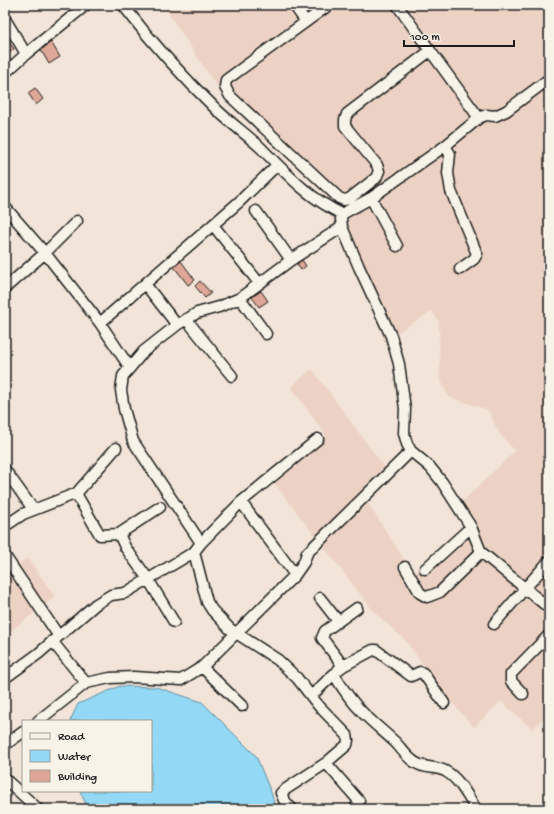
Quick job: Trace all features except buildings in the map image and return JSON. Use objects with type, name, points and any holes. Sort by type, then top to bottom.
[{"type":"street","points":[[5,73],[86,5]]},
{"type":"street","points":[[123,5],[175,68],[219,112],[258,146],[305,192],[331,209],[342,214]]},
{"type":"street","points":[[294,5],[306,22]]},
{"type":"street","points":[[329,5],[226,80],[225,87],[230,96],[236,102],[339,198],[344,200],[349,199],[376,178],[379,170],[377,165],[345,126],[347,114],[430,51]]},
{"type":"street","points":[[397,5],[479,118]]},
{"type":"street","points":[[5,19],[26,54]]},
{"type":"street","points":[[342,214],[371,198],[445,146],[479,118],[486,115],[495,116],[506,111],[549,79]]},
{"type":"street","points":[[445,146],[450,154],[448,173],[451,191],[477,254],[474,260],[460,269]]},
{"type":"street","points":[[100,323],[239,202],[277,165]]},
{"type":"street","points":[[371,198],[397,246]]},
{"type":"street","points":[[5,207],[45,253],[100,323],[130,368]]},
{"type":"street","points":[[256,211],[291,260]]},
{"type":"street","points":[[342,214],[342,227],[391,336],[399,364],[406,409],[404,433],[411,451],[430,467],[442,482],[471,527],[481,552],[549,608]]},
{"type":"street","points":[[5,288],[45,253],[77,221]]},
{"type":"street","points":[[213,225],[259,283]]},
{"type":"street","points":[[201,543],[133,441],[124,409],[121,390],[123,376],[144,351],[176,325],[197,313],[219,307],[240,298],[291,260],[342,227]]},
{"type":"street","points":[[145,284],[176,325]]},
{"type":"street","points":[[240,298],[266,334]]},
{"type":"street","points":[[186,319],[232,376]]},
{"type":"street","points":[[5,678],[38,654],[55,638],[101,602],[111,596],[125,593],[194,552],[241,502],[318,439]]},
{"type":"street","points":[[5,526],[33,509],[75,495],[116,448]]},
{"type":"street","points":[[39,720],[86,683],[110,678],[134,677],[181,680],[202,667],[295,574],[304,562],[307,553],[411,451]]},
{"type":"street","points":[[5,470],[33,509]]},
{"type":"street","points":[[75,495],[100,535],[119,534],[160,507]]},
{"type":"street","points":[[241,502],[295,574]]},
{"type":"street","points":[[425,569],[471,527]]},
{"type":"street","points":[[119,534],[125,547],[148,579],[174,622]]},
{"type":"street","points":[[194,552],[207,602],[212,610],[235,633],[278,660],[297,678],[318,705],[347,735],[347,745],[326,763],[281,793],[284,800],[292,809]]},
{"type":"street","points":[[405,567],[420,593],[427,597],[440,592],[481,552]]},
{"type":"street","points":[[5,556],[55,638],[86,683]]},
{"type":"street","points":[[494,624],[548,564]]},
{"type":"street","points":[[320,598],[338,621]]},
{"type":"street","points":[[343,666],[322,638],[325,631],[357,608]]},
{"type":"street","points":[[523,694],[511,681],[511,674],[514,669],[549,635]]},
{"type":"street","points":[[311,696],[343,666],[372,650],[376,650],[411,676],[420,672],[423,673],[444,703]]},
{"type":"street","points":[[202,667],[242,706]]},
{"type":"street","points":[[334,674],[345,693],[363,714],[383,730],[408,757],[423,766],[446,771],[456,780],[476,809]]},
{"type":"street","points":[[5,745],[22,733]]},
{"type":"street","points":[[326,763],[359,801],[355,809]]},
{"type":"street","points":[[5,779],[38,809]]},
{"type":"shaded area","points":[[163,5],[549,5],[549,713],[532,729],[501,701],[474,727],[442,692],[406,641],[375,613],[271,479],[326,435],[291,387],[312,369],[385,468],[362,494],[414,575],[472,521],[462,502],[515,451],[499,433],[488,410],[449,397],[440,379],[439,322],[432,311],[384,341],[375,307],[323,202],[325,178],[214,82]]},
{"type":"shaded area","points":[[5,555],[13,567],[28,558],[55,597],[5,635]]},
{"type":"water","points":[[120,686],[156,687],[202,702],[256,756],[272,795],[276,809],[88,809],[80,792],[152,792],[152,720],[70,720],[78,704]]}]
